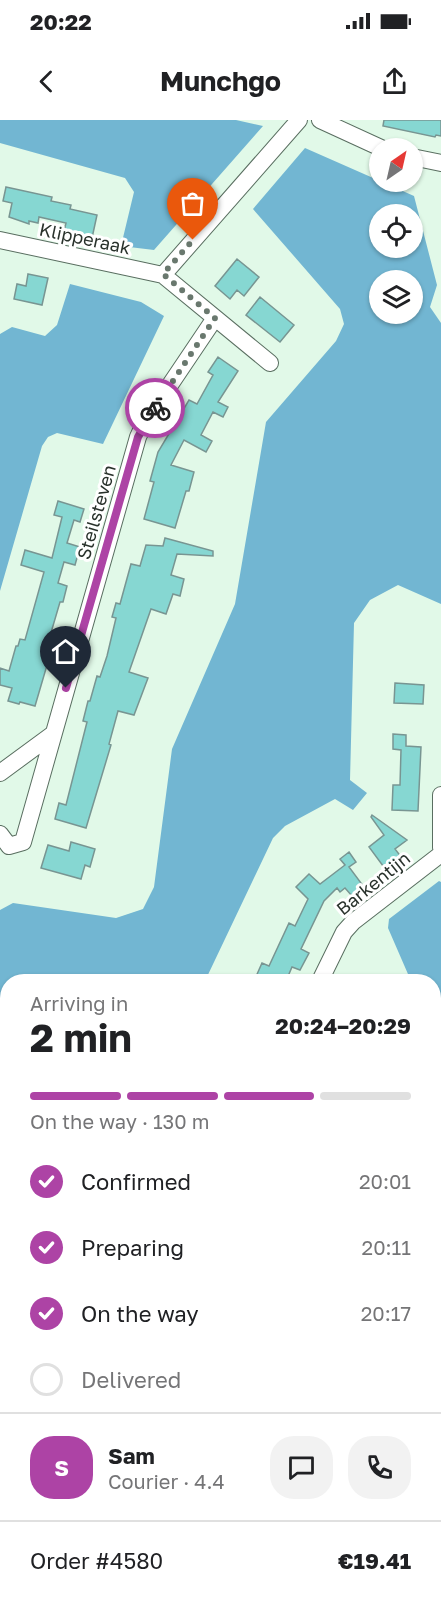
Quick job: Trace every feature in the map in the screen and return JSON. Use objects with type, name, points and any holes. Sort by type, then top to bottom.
[{"type":"street","points":[[270,363],[163,274],[299,120]]},
{"type":"street","points":[[320,120],[369,142]]},
{"type":"street","points":[[423,159],[441,163]]},
{"type":"street","name":"Klipperaak","points":[[0,240],[163,274]]},
{"type":"street","name":"Steilsteven","points":[[0,834],[9,846],[23,842],[138,437],[145,422],[215,318]]},
{"type":"street","points":[[0,773],[53,734]]},
{"type":"street","points":[[441,795],[441,848]]},
{"type":"street","name":"Barkentijn","points":[[323,974],[344,932],[353,922],[441,854]]},
{"type":"water","points":[[0,120],[236,120],[263,126],[154,250],[121,246],[134,192],[125,178],[0,143]]},
{"type":"water","points":[[305,148],[369,176],[369,192],[405,192],[414,196],[416,204],[369,204],[369,258],[423,258],[423,231],[437,285],[430,307],[441,323],[441,604],[398,585],[370,600],[354,623],[350,780],[367,793],[353,810],[335,799],[285,826],[273,838],[208,974],[0,974],[0,910],[13,903],[116,918],[143,909],[154,887],[172,749],[235,604],[266,422],[336,341],[344,324],[340,309],[253,209]]},
{"type":"water","points":[[70,284],[141,302],[164,316],[103,444],[57,433],[48,437],[42,446],[0,591],[0,334],[12,327],[45,336],[57,325]]},
{"type":"water","points":[[439,881],[441,882],[441,974],[408,974],[388,928],[389,919]]},
{"type":"building","points":[[384,120],[441,120],[441,136],[436,135],[435,137],[383,126]]},
{"type":"building","points":[[6,187],[52,197],[51,201],[71,205],[70,209],[97,215],[92,238],[64,231],[66,223],[39,217],[38,223],[29,221],[29,224],[9,217],[12,203],[3,201]]},
{"type":"building","points":[[237,259],[259,277],[244,296],[237,290],[230,299],[215,286]]},
{"type":"building","points":[[28,274],[48,278],[42,305],[14,299],[17,284],[26,286]]},
{"type":"building","points":[[260,297],[294,325],[280,342],[246,315]]},
{"type":"building","points":[[218,357],[238,371],[218,402],[228,407],[223,417],[213,412],[201,435],[212,441],[206,452],[184,440],[171,465],[194,472],[175,528],[144,519],[154,482],[150,481],[158,452],[189,400],[197,404],[213,375],[208,372]]},
{"type":"building","points":[[58,501],[84,509],[80,522],[74,520],[67,543],[80,547],[75,565],[64,562],[58,583],[67,586],[45,653],[50,655],[35,706],[20,702],[19,704],[8,701],[12,688],[0,685],[0,668],[9,671],[16,646],[20,639],[25,640],[44,572],[21,565],[25,550],[52,558],[62,517],[54,515]]},
{"type":"building","points":[[165,538],[213,551],[213,556],[177,554],[171,575],[184,579],[180,596],[173,594],[166,614],[151,609],[129,672],[148,678],[134,715],[118,711],[109,744],[111,745],[86,828],[55,819],[59,803],[66,805],[87,722],[83,721],[88,701],[90,701],[97,676],[100,677],[107,656],[116,618],[112,617],[116,603],[120,604],[131,564],[140,566],[146,545],[163,546]]},
{"type":"building","points":[[395,683],[424,685],[423,704],[394,703]]},
{"type":"building","points":[[393,734],[406,735],[406,746],[421,747],[418,811],[392,810],[393,785],[400,785],[401,750],[393,749]]},
{"type":"building","points":[[372,815],[407,840],[395,849],[402,858],[386,870],[369,847],[384,835],[371,817]]},
{"type":"building","points":[[71,842],[95,849],[90,867],[85,865],[81,879],[41,868],[48,845],[69,851]]},
{"type":"building","points":[[349,852],[356,862],[349,867],[364,887],[352,896],[345,888],[340,892],[337,888],[324,901],[301,949],[309,953],[300,970],[292,967],[289,974],[257,974],[262,963],[269,966],[289,923],[295,926],[308,899],[296,887],[309,874],[320,884],[345,865],[340,859]]},
{"type":"way so far","points":[[155,408],[215,318],[163,274],[193,240]]},
{"type":"route","points":[[66,688],[138,437],[155,408]]}]
